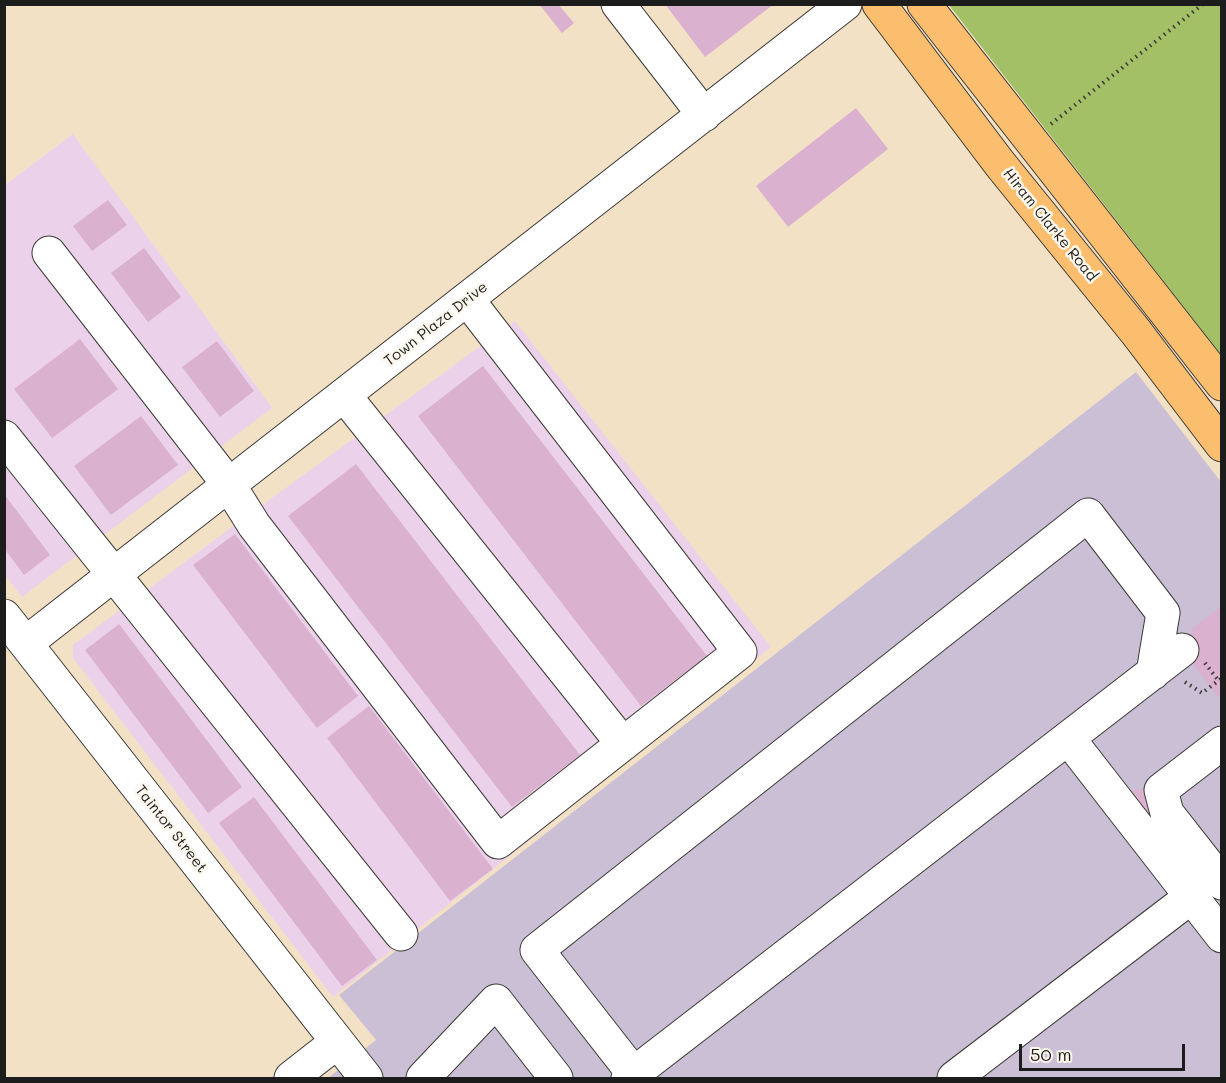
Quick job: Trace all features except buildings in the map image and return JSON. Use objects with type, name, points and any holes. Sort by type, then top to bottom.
[{"type":"main road","name":"Hiram Clarke Road","points":[[879,4],[1000,164],[1136,332],[1221,445]]},
{"type":"main road","points":[[924,4],[1221,384]]},
{"type":"main road","points":[[1136,332],[1163,310]]},
{"type":"street","points":[[618,4],[704,115]]},
{"type":"street","name":"Town Plaza Drive","points":[[26,644],[704,115],[809,15],[845,4]]},
{"type":"street","points":[[49,253],[229,485],[255,525],[498,842],[740,652],[467,299]]},
{"type":"street","points":[[344,395],[623,744]]},
{"type":"street","points":[[4,437],[401,934]]},
{"type":"street","points":[[1088,515],[1163,613],[1165,663],[1068,738],[633,1077],[537,950],[1088,515]]},
{"type":"street","name":"Taintor Street","points":[[4,616],[366,1078]]},
{"type":"street","points":[[1068,738],[1221,936]]},
{"type":"street","points":[[1221,742],[1161,790],[1167,813],[1221,883]]},
{"type":"street","points":[[954,1078],[1191,897]]},
{"type":"street","points":[[423,1078],[496,1001],[556,1078]]},
{"type":"street","points":[[291,1078],[337,1042]]},
{"type":"path","points":[[1030,141],[1203,4]]},
{"type":"path","points":[[1165,663],[1202,693],[1221,678]]},
{"type":"shaded area","points":[[73,134],[272,408],[22,597],[5,575],[5,185]]},
{"type":"shaded area","points":[[515,321],[771,647],[333,997],[73,658],[73,645]]},
{"type":"shaded area","points":[[1136,372],[1221,482],[1221,1078],[328,1078],[376,1040],[339,995]]},
{"type":"green space","points":[[949,5],[1221,5],[1221,355]]}]
